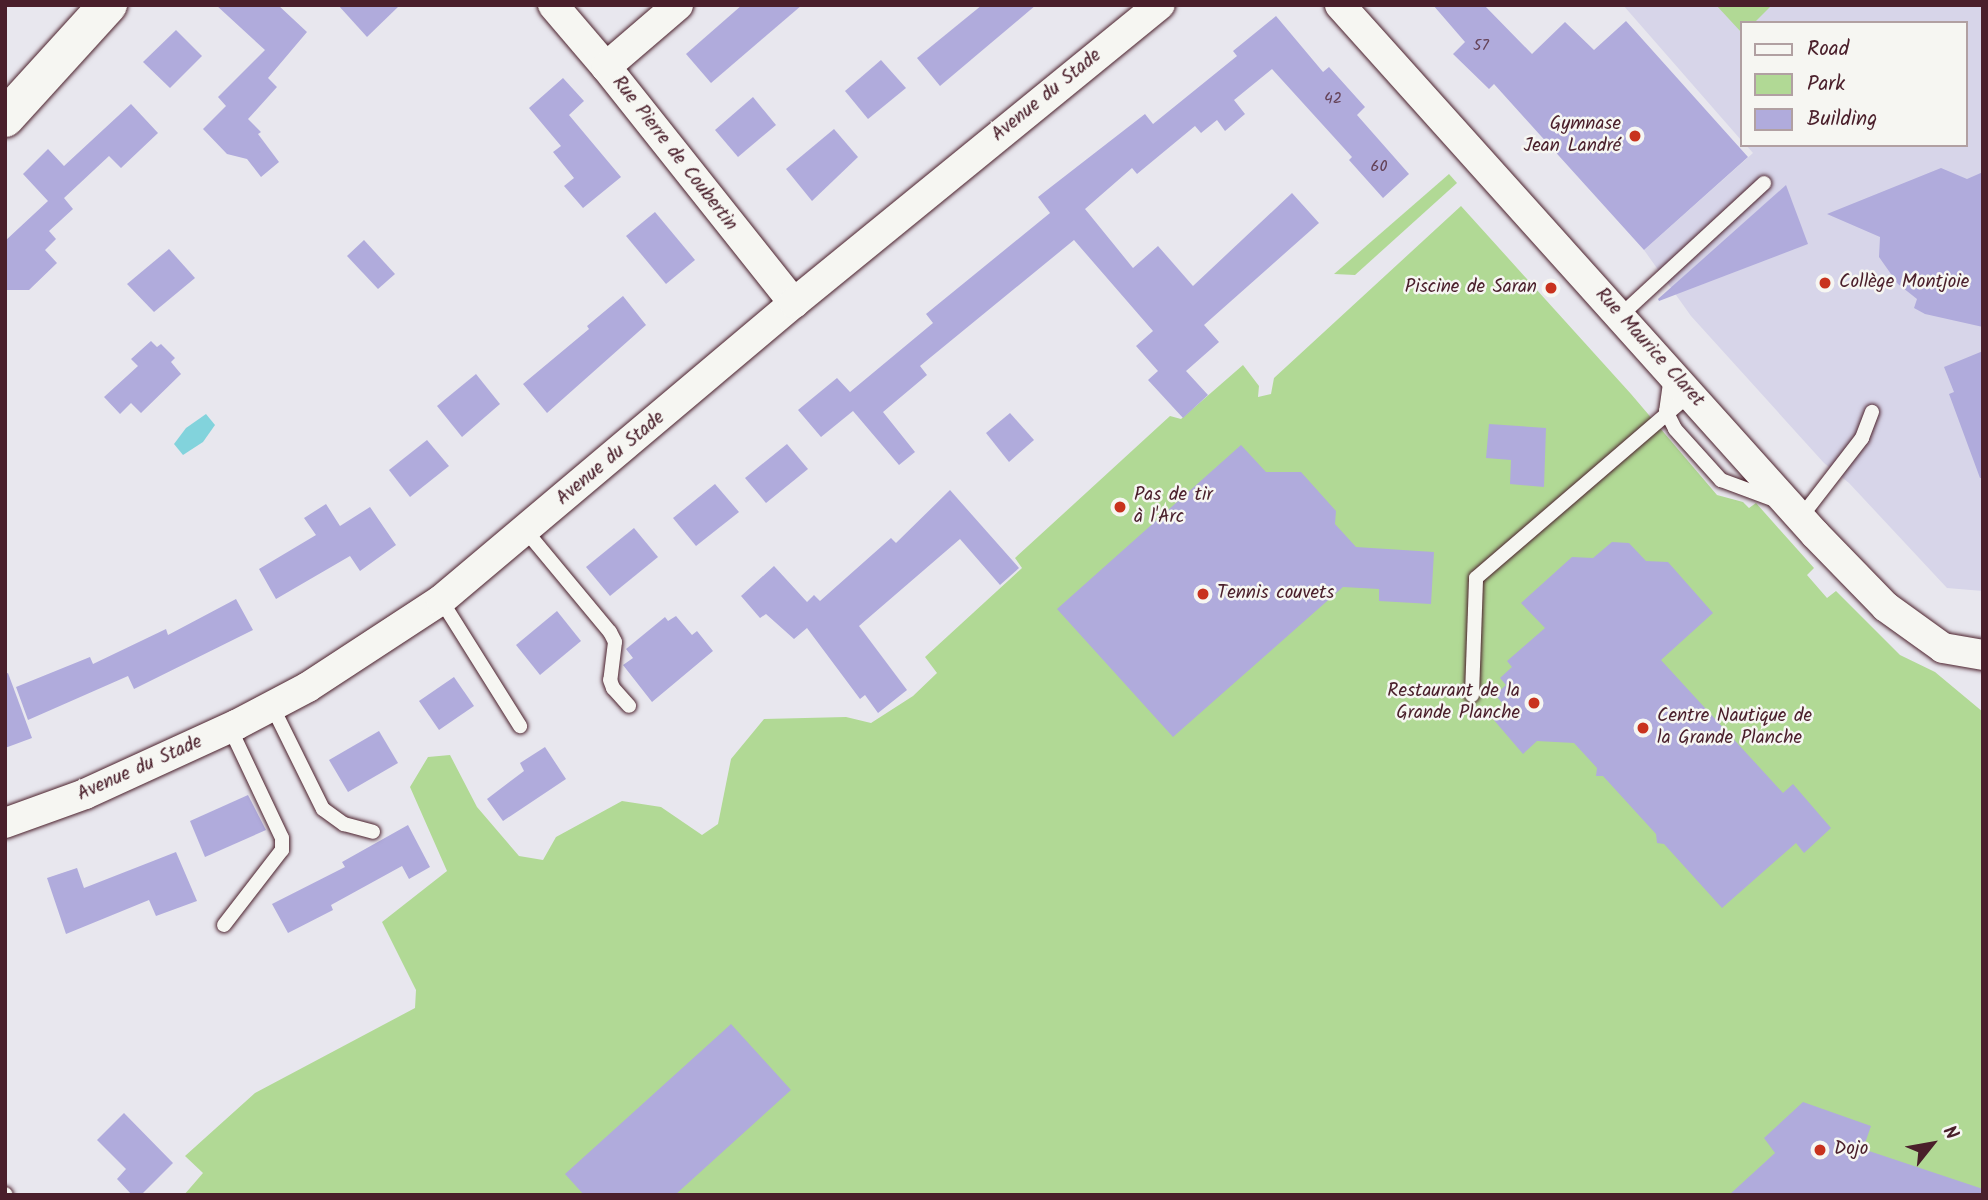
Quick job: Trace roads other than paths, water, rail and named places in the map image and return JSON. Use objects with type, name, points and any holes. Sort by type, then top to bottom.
[{"type":"main road","points":[[5,118],[108,5]]},
{"type":"street","name":"Rue Pierre de Coubertin","points":[[553,5],[606,67],[794,303]]},
{"type":"street","points":[[606,67],[678,5]]},
{"type":"street","name":"Avenue du Stade","points":[[5,823],[111,783],[230,728],[308,687],[440,600],[526,531],[794,303],[1160,5]]},
{"type":"street","name":"Rue Maurice Claret","points":[[1340,5],[1797,512],[1886,607],[1910,627],[1943,648],[1983,655]]},
{"type":"lane","points":[[1620,316],[1764,183]]},
{"type":"lane","points":[[1681,384],[1666,411],[1675,429],[1721,480],[1797,512],[1862,438],[1872,412]]},
{"type":"lane","points":[[1472,695],[1476,579],[1668,415],[1681,384]]},
{"type":"lane","points":[[526,531],[610,632],[615,642],[610,680],[613,688],[629,706]]},
{"type":"lane","points":[[440,600],[520,726]]},
{"type":"lane","points":[[271,706],[323,809],[344,824],[373,832]]},
{"type":"lane","points":[[225,925],[282,850],[282,838],[230,728]]},
{"type":"water","points":[[206,414],[215,425],[203,442],[183,455],[174,444],[186,428]]},
{"type":"place","name":"Gymnase Jean Landré","points":[[1635,136]]},
{"type":"place","name":"Collège Montjoie","points":[[1825,283]]},
{"type":"place","name":"Piscine de Saran","points":[[1551,288]]},
{"type":"place","name":"Pas de tir à l'Arc","points":[[1120,507]]},
{"type":"place","name":"Tennis couvets","points":[[1203,594]]},
{"type":"place","name":"Restaurant de la Grande Planche","points":[[1534,703]]},
{"type":"place","name":"Centre Nautique de la Grande Planche","points":[[1643,728]]},
{"type":"place","name":"Dojo","points":[[1820,1150]]}]
